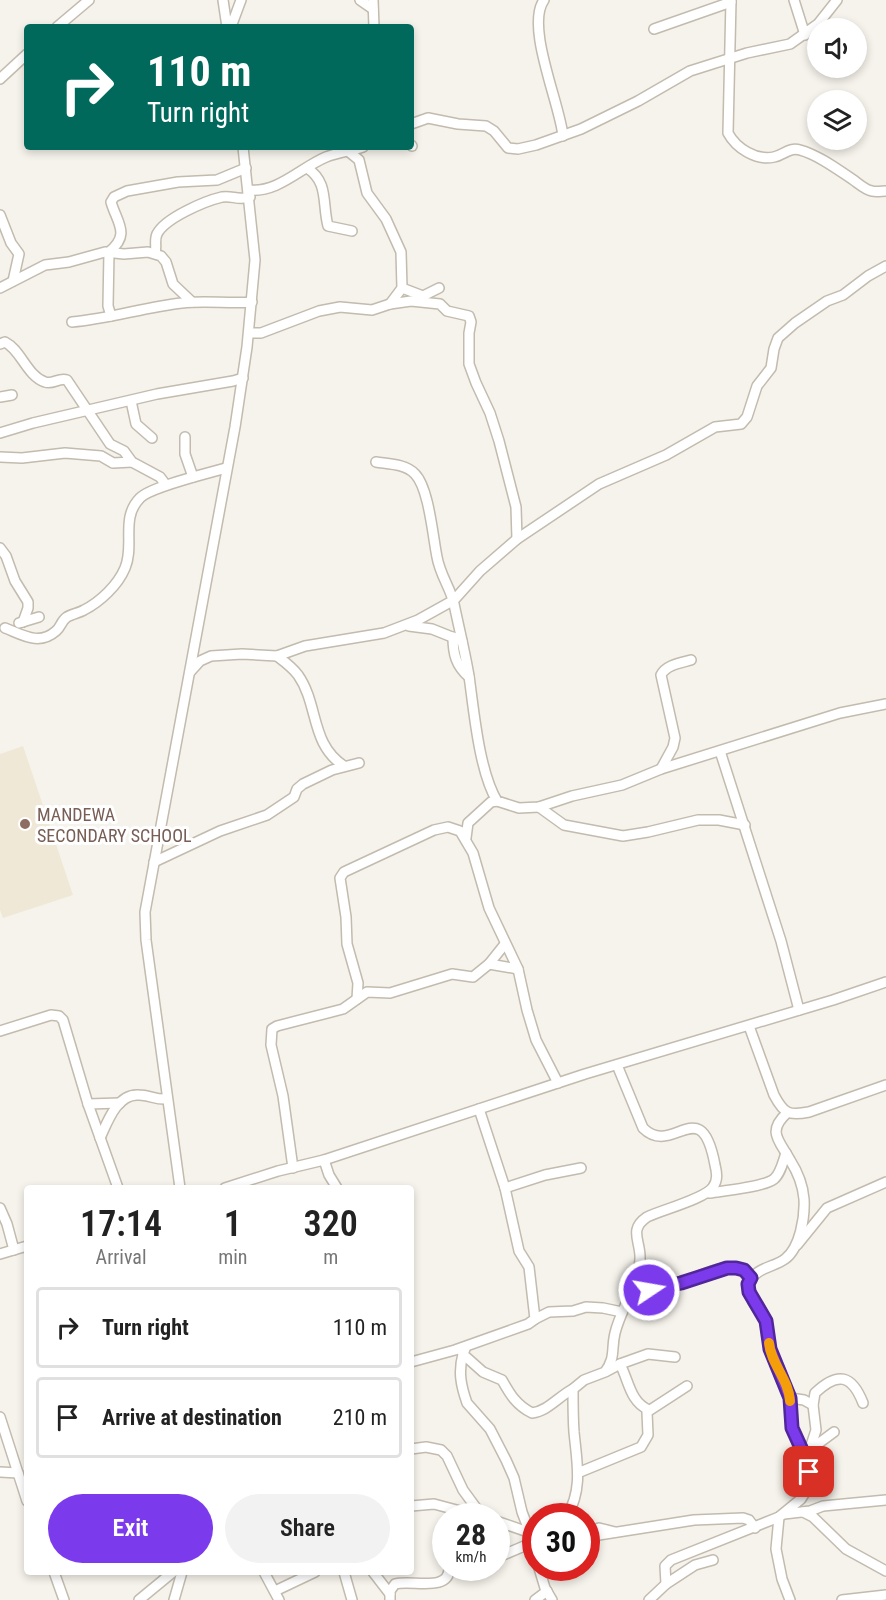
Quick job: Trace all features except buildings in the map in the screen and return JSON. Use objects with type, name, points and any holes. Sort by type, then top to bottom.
[{"type":"street","points":[[61,24],[89,0]]},
{"type":"street","points":[[223,0],[226,24]]},
{"type":"street","points":[[232,24],[241,0]]},
{"type":"street","points":[[360,0],[373,4],[374,24]]},
{"type":"street","points":[[544,0],[539,7],[541,46],[563,136]]},
{"type":"street","points":[[794,0],[805,35]]},
{"type":"street","points":[[414,123],[428,118],[458,124],[486,126],[494,132],[504,146],[511,149],[536,145],[590,125],[690,70],[747,53],[785,45],[805,35],[818,24],[837,0]]},
{"type":"street","points":[[654,29],[731,1],[728,133],[733,141],[750,153],[763,157],[773,157],[792,149],[803,151],[822,160],[873,192],[886,191]]},
{"type":"street","points":[[0,79],[24,57]]},
{"type":"street","points":[[180,1185],[145,925],[147,896],[161,835],[243,378],[249,333],[255,252],[243,150]]},
{"type":"street","points":[[155,253],[157,234],[169,221],[184,212],[224,196],[242,200],[249,194],[274,187],[324,158],[352,150]]},
{"type":"street","points":[[348,151],[359,160],[367,193],[386,219],[401,252],[402,288],[390,304]]},
{"type":"street","points":[[111,316],[108,306],[109,252],[118,244],[121,226],[111,202],[117,194],[178,182],[217,180],[246,168]]},
{"type":"street","points":[[307,168],[316,174],[321,183],[328,226],[352,231]]},
{"type":"street","points":[[0,215],[11,243],[19,254],[13,282]]},
{"type":"street","points":[[0,288],[45,265],[69,262],[109,252],[155,253],[166,262],[177,290],[192,302]]},
{"type":"street","points":[[189,674],[200,661],[211,656],[242,654],[277,656],[305,646],[368,637],[404,626],[454,600],[467,584],[516,539],[607,479],[666,455],[715,427],[741,424],[747,417],[760,381],[771,368],[778,338],[827,301],[843,295],[886,266]]},
{"type":"street","points":[[402,288],[423,296],[439,288]]},
{"type":"street","points":[[249,333],[261,333],[330,308],[376,310],[390,304],[411,301],[438,303],[447,311],[467,315],[471,319],[469,364],[499,441],[516,507],[516,539]]},
{"type":"street","points":[[72,322],[192,302],[252,302]]},
{"type":"street","points":[[0,344],[5,342],[14,348],[42,381],[51,383],[62,378],[67,380],[107,440],[124,451],[132,462],[160,477],[166,485]]},
{"type":"street","points":[[0,433],[33,423],[243,378]]},
{"type":"street","points":[[0,397],[12,395]]},
{"type":"street","points":[[131,401],[136,424],[152,438]]},
{"type":"street","points":[[185,437],[185,454],[193,477]]},
{"type":"street","points":[[0,458],[65,453],[101,456],[113,463],[132,462]]},
{"type":"street","points":[[376,462],[394,464],[410,470],[420,481],[433,526],[440,570],[454,600],[458,639],[469,677],[479,741],[490,787],[497,801]]},
{"type":"street","points":[[3,628],[34,640],[43,639],[55,633],[65,618],[90,607],[120,579],[129,557],[127,533],[130,515],[146,492],[226,468]]},
{"type":"street","points":[[0,548],[6,556],[15,581],[28,602],[23,622]]},
{"type":"street","points":[[3,628],[39,616]]},
{"type":"street","points":[[404,626],[421,627],[458,639]]},
{"type":"street","points":[[277,656],[298,675],[304,686],[324,747],[344,766]]},
{"type":"street","points":[[661,769],[673,747],[675,738],[661,675],[669,667],[691,660]]},
{"type":"street","points":[[466,838],[468,823],[491,802],[497,801],[519,808],[539,807],[573,796],[622,785],[661,769],[840,713],[886,704]]},
{"type":"street","points":[[720,751],[790,970],[799,1010]]},
{"type":"street","points":[[154,862],[220,831],[267,814],[294,797],[297,789],[303,784],[344,766],[358,763]]},
{"type":"street","points":[[539,807],[564,825],[622,836],[709,819],[745,825]]},
{"type":"street","points":[[357,999],[357,975],[347,944],[345,905],[339,883],[341,875],[413,838],[443,827],[454,828],[466,838],[473,853],[489,908],[518,969],[536,1040],[558,1083]]},
{"type":"street","points":[[292,1168],[283,1096],[271,1046],[272,1029],[343,1009],[367,992],[390,993],[442,976],[460,974],[473,976],[489,964],[505,944]]},
{"type":"street","points":[[489,964],[518,969]]},
{"type":"street","points":[[235,1185],[324,1160],[558,1083],[886,982]]},
{"type":"street","points":[[0,1031],[51,1015],[59,1016],[66,1026],[88,1104],[117,1185]]},
{"type":"street","points":[[749,1026],[774,1095],[786,1113]]},
{"type":"street","points":[[617,1065],[638,1118],[648,1134],[667,1137],[693,1127],[700,1129],[708,1139],[717,1176],[709,1192]]},
{"type":"street","points":[[786,1113],[809,1112],[886,1085]]},
{"type":"street","points":[[100,1138],[113,1111],[120,1103],[134,1095],[159,1100],[167,1099]]},
{"type":"street","points":[[88,1104],[120,1103]]},
{"type":"street","points":[[479,1109],[505,1188],[519,1251],[529,1267],[535,1319]]},
{"type":"street","points":[[786,1113],[777,1124],[776,1134],[778,1143],[797,1174],[804,1197],[802,1220],[794,1250]]},
{"type":"street","points":[[605,1372],[614,1357],[614,1335],[639,1265],[636,1228],[640,1222],[661,1210],[709,1192],[772,1180],[779,1173],[786,1153]]},
{"type":"street","points":[[324,1160],[334,1185]]},
{"type":"street","points":[[505,1188],[580,1168]]},
{"type":"street","points":[[262,1177],[263,1185]]},
{"type":"street","points":[[807,1454],[792,1428],[790,1398],[770,1349],[766,1321],[749,1292],[748,1284],[761,1269],[784,1260],[827,1208],[886,1182]]},
{"type":"street","points":[[0,1208],[14,1250]]},
{"type":"street","points":[[0,1254],[24,1247]]},
{"type":"street","points":[[628,1301],[649,1290],[681,1283],[727,1268],[744,1270],[751,1278]]},
{"type":"street","points":[[414,1361],[465,1350],[528,1324],[549,1312],[573,1311],[586,1306],[622,1312]]},
{"type":"street","points":[[465,1350],[483,1372],[502,1380],[511,1397],[532,1413],[545,1409],[584,1380],[620,1364],[648,1354],[675,1357]]},
{"type":"street","points":[[465,1350],[459,1376],[465,1398],[490,1429],[506,1460],[514,1478],[522,1512]]},
{"type":"street","points":[[620,1364],[633,1398],[649,1410]]},
{"type":"street","points":[[790,1600],[782,1579],[776,1549],[782,1516],[807,1491],[810,1481],[807,1454],[816,1424],[813,1405],[815,1394],[840,1379],[850,1380],[863,1403]]},
{"type":"street","points":[[580,1472],[641,1447],[648,1435],[646,1415],[649,1410],[687,1386]]},
{"type":"street","points":[[573,1389],[574,1431],[580,1472],[573,1503]]},
{"type":"street","points":[[790,1398],[804,1400],[813,1405]]},
{"type":"street","points":[[0,1417],[24,1492]]},
{"type":"street","points":[[807,1454],[834,1432]]},
{"type":"street","points":[[414,1449],[426,1447],[441,1450],[447,1456],[472,1503]]},
{"type":"street","points":[[0,1472],[18,1473]]},
{"type":"street","points":[[651,1598],[667,1564],[674,1558],[782,1516],[823,1506],[886,1500]]},
{"type":"street","points":[[414,1506],[432,1504]]},
{"type":"street","points":[[803,1512],[813,1517],[846,1549],[886,1571]]},
{"type":"street","points":[[600,1534],[706,1519],[746,1518],[755,1528]]},
{"type":"street","points":[[651,1598],[666,1584],[695,1565],[713,1560]]},
{"type":"street","points":[[665,1569],[666,1584]]},
{"type":"street","points":[[55,1575],[64,1600]]},
{"type":"street","points":[[139,1600],[166,1575]]},
{"type":"street","points":[[174,1600],[181,1575]]},
{"type":"street","points":[[266,1575],[277,1595],[306,1575]]},
{"type":"street","points":[[345,1575],[352,1600]]},
{"type":"street","points":[[375,1575],[390,1597]]},
{"type":"street","points":[[390,1597],[392,1586],[397,1582],[441,1581]]},
{"type":"street","points":[[544,1581],[552,1600]]},
{"type":"street","points":[[535,1600],[547,1591]]},
{"type":"street","points":[[842,1600],[886,1595]]},
{"type":"shaded area","name":"MANDEWA SECONDARY SCHOOL","points":[[23,746],[73,895],[3,918],[0,910],[0,754]]},
{"type":"slow traffic","points":[[769,1343],[775,1366],[786,1385],[790,1401]]},
{"type":"place","name":"MANDEWA SECONDARY SCHOOL","points":[[25,824]]},
{"type":"route","points":[[649,1290],[681,1283],[727,1268],[744,1270],[751,1278],[748,1284],[753,1302],[766,1321],[775,1366],[786,1385],[790,1398],[792,1428],[807,1461],[809,1472]]}]
